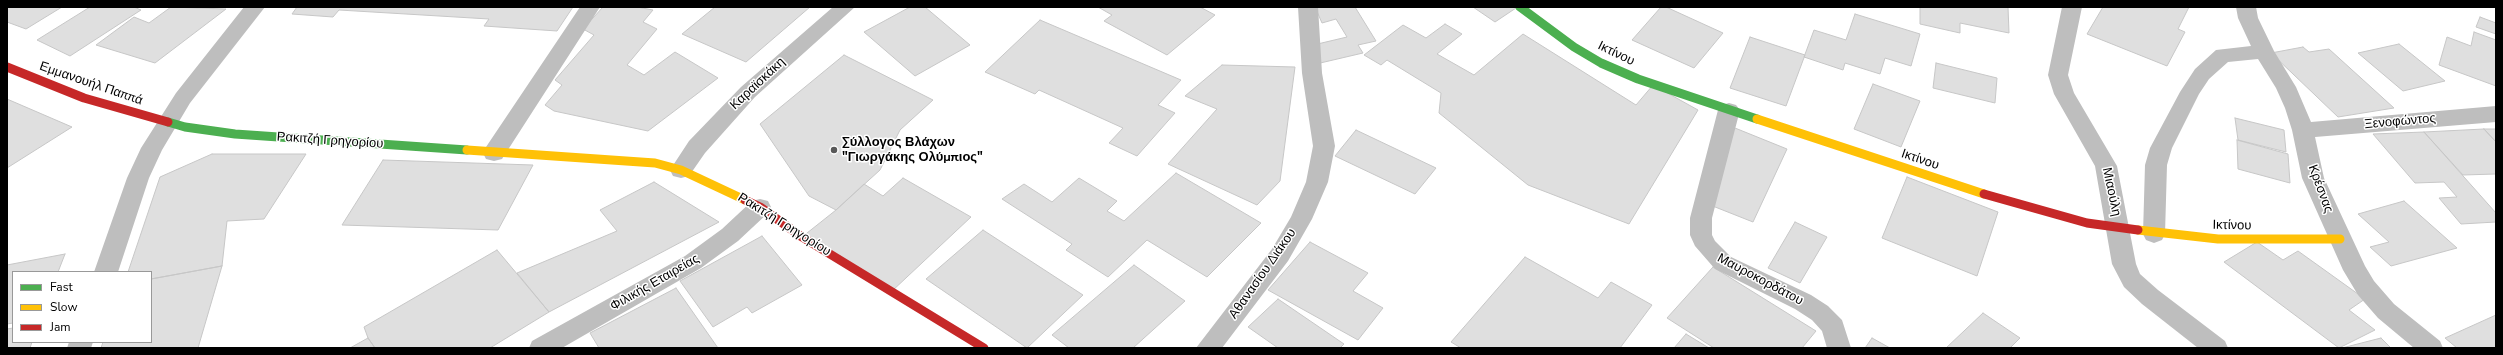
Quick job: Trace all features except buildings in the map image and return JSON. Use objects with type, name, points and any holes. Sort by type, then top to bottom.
[{"type":"street","points":[[106,271],[138,178],[167,123],[199,77],[255,7]]},
{"type":"street","points":[[494,153],[590,7]]},
{"type":"street","name":"Καραϊσκάκη","points":[[681,170],[697,147],[748,92],[845,7]]},
{"type":"street","name":"Αθανασίου Διάκου","points":[[1208,348],[1280,255],[1301,219],[1318,182],[1324,146],[1312,73],[1308,7]]},
{"type":"street","name":"Ικτίνου","points":[[1520,7],[1553,33],[1601,63],[1638,79],[1980,194],[2086,223],[2154,234],[2218,239],[2340,239]]},
{"type":"street","name":"Μιαούλη","points":[[2072,7],[2058,75],[2064,94],[2098,149],[2106,166],[2124,264],[2132,280],[2171,314],[2216,348]]},
{"type":"street","name":"Κρέσνας","points":[[2246,7],[2248,18],[2264,52],[2286,87],[2303,130],[2313,178],[2340,239],[2366,288],[2386,311],[2431,348]]},
{"type":"street","points":[[2154,234],[2156,165],[2161,148],[2190,92],[2202,74],[2223,55],[2234,52],[2264,52]]},
{"type":"street","name":"Εμμανουήλ Παππά","points":[[7,67],[84,98],[167,123]]},
{"type":"street","name":"Μαυροκορδάτου","points":[[1729,110],[1701,218],[1701,235],[1706,246],[1723,263],[1804,302],[1820,313],[1833,327],[1839,348]]},
{"type":"street","name":"Ξενοφώντος","points":[[2303,130],[2496,114]]},
{"type":"street","name":"Ρακιτζή Γρηγορίου","points":[[167,123],[236,134],[494,153],[621,160],[655,164],[681,170],[760,207],[802,236],[984,348]]},
{"type":"street","name":"Φιλικής Εταιρείας","points":[[541,348],[693,262],[730,235],[760,207]]},
{"type":"traffic: fast","points":[[1520,7],[1574,47],[1601,63],[1638,79],[1757,119]]},
{"type":"traffic: fast","points":[[168,122],[185,127],[235,134],[467,150]]},
{"type":"traffic: slow","points":[[1757,119],[1984,194]]},
{"type":"traffic: slow","points":[[467,150],[655,163],[681,170],[745,200]]},
{"type":"traffic: slow","points":[[2138,230],[2218,239],[2340,239]]},
{"type":"traffic: jam","points":[[7,67],[84,98],[168,122]]},
{"type":"traffic: jam","points":[[1984,194],[2087,223],[2138,230]]},
{"type":"traffic: jam","points":[[745,200],[760,207],[802,237],[984,348]]},
{"type":"place","name":"Σύλλογος Βλάχων \"Γιωργάκης Ολύμπιος\"","points":[[834,150]]}]
